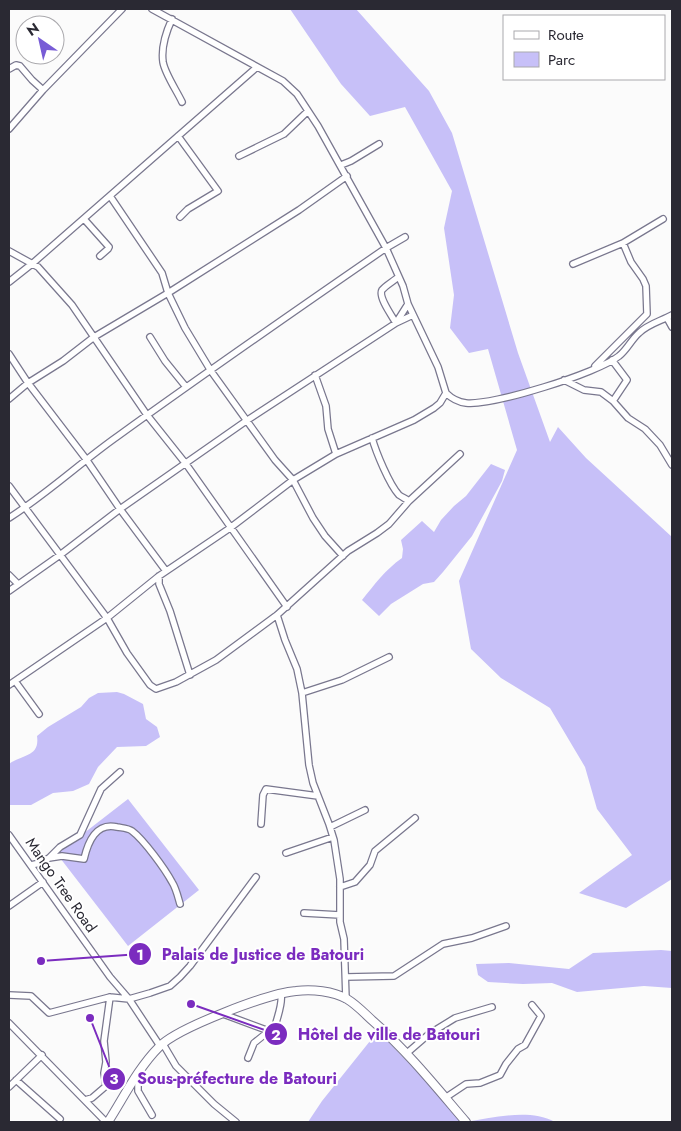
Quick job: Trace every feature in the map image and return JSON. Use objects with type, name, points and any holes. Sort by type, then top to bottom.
[{"type":"main road","points":[[107,1122],[138,1074],[161,1045],[195,1025],[223,1014],[293,991],[316,991],[328,992],[346,999],[382,1029],[407,1053],[466,1122]]},
{"type":"street","points":[[9,129],[43,90],[122,9]]},
{"type":"street","points":[[152,9],[288,85],[308,111],[341,164],[386,248],[408,304],[438,367],[446,393],[453,400],[467,403],[479,402],[521,394],[564,380],[619,357],[645,328],[670,316],[672,327]]},
{"type":"street","points":[[172,19],[167,31],[163,62],[182,102]]},
{"type":"street","points":[[9,69],[20,66],[43,90]]},
{"type":"street","points":[[9,282],[33,264],[257,67]]},
{"type":"street","points":[[239,156],[284,134],[308,111]]},
{"type":"street","points":[[178,136],[218,191],[188,209],[180,217]]},
{"type":"street","points":[[341,164],[351,161],[379,144]]},
{"type":"street","points":[[9,399],[28,383],[63,361],[94,338],[298,210],[347,176]]},
{"type":"street","points":[[110,196],[162,273],[168,292],[185,328],[211,370],[275,460],[293,480],[313,518],[343,556]]},
{"type":"street","points":[[84,219],[109,247],[100,256]]},
{"type":"street","points":[[573,264],[623,243],[663,219]]},
{"type":"street","points":[[9,518],[26,508],[86,459],[186,387],[404,236]]},
{"type":"street","points":[[593,369],[606,353],[625,337],[647,314],[644,279],[630,262],[623,243]]},
{"type":"street","points":[[9,251],[33,264],[72,305],[148,415],[186,464],[287,607]]},
{"type":"street","points":[[396,323],[381,295],[382,290],[398,277]]},
{"type":"street","points":[[396,323],[408,304]]},
{"type":"street","points":[[9,591],[60,556],[120,509],[246,421],[396,323],[413,315]]},
{"type":"street","points":[[150,337],[165,361],[186,387]]},
{"type":"street","points":[[9,354],[28,383],[86,459],[166,571]]},
{"type":"street","points":[[612,360],[627,380],[613,401]]},
{"type":"street","points":[[315,375],[326,406],[328,429],[336,454]]},
{"type":"street","points":[[564,380],[584,390],[601,392],[613,401],[628,418],[645,429],[660,446],[672,466]]},
{"type":"street","points":[[9,685],[107,618],[158,576],[230,528],[293,480],[336,454],[414,420],[440,403],[446,393]]},
{"type":"street","points":[[372,438],[376,453],[392,483],[399,494],[409,501]]},
{"type":"street","points":[[9,486],[107,618],[127,653],[153,688],[160,688],[190,675],[216,660],[278,615],[348,551],[377,534],[409,501],[460,454]]},
{"type":"street","points":[[9,575],[18,584]]},
{"type":"street","points":[[158,576],[190,675]]},
{"type":"street","points":[[278,615],[285,640],[295,662],[302,694],[309,765],[313,783],[333,837],[340,887],[346,999]]},
{"type":"street","points":[[302,694],[342,680],[389,657]]},
{"type":"street","points":[[15,681],[39,714]]},
{"type":"street","points":[[31,865],[49,858],[60,847],[82,833],[100,789],[120,772]]},
{"type":"street","points":[[261,824],[262,795],[266,789],[318,796]]},
{"type":"street","points":[[330,827],[365,810]]},
{"type":"street","points":[[340,887],[355,882],[370,865],[375,851],[415,818]]},
{"type":"street","points":[[49,858],[62,856],[84,860],[90,839],[102,827],[112,826],[127,829],[132,831],[150,850],[173,883],[180,904]]},
{"type":"street","name":"Mango Tree Road","points":[[9,835],[176,1066],[214,1104],[236,1122]]},
{"type":"street","points":[[286,853],[333,837]]},
{"type":"street","points":[[9,994],[31,996],[48,1013],[110,997],[129,999],[170,986],[180,977],[256,877]]},
{"type":"street","points":[[9,906],[43,882]]},
{"type":"street","points":[[304,913],[340,915]]},
{"type":"street","points":[[346,977],[397,975],[443,944],[472,938],[506,926]]},
{"type":"street","points":[[248,1058],[254,1043],[275,1028],[282,1000],[281,994]]},
{"type":"street","points":[[85,1100],[92,1098],[106,1086],[104,1041],[110,997]]},
{"type":"street","points":[[445,1098],[466,1084],[480,1083],[500,1075],[518,1049],[525,1045],[541,1016],[532,1005]]},
{"type":"street","points":[[407,1053],[424,1037],[455,1018],[492,1007]]},
{"type":"street","points":[[223,1014],[269,1031]]},
{"type":"street","points":[[9,1023],[107,1122]]},
{"type":"street","points":[[9,1087],[42,1055]]},
{"type":"street","points":[[138,1074],[138,1091],[152,1115]]},
{"type":"street","points":[[16,1080],[60,1119]]},
{"type":"green space","points":[[290,9],[356,9],[429,91],[452,133],[518,353],[550,442],[558,427],[586,458],[672,537],[672,879],[626,908],[579,893],[632,855],[597,809],[585,767],[550,708],[501,678],[471,649],[459,581],[517,450],[488,349],[469,353],[450,328],[454,295],[444,228],[452,191],[405,107],[370,116],[341,84]]},
{"type":"green space","points":[[491,464],[505,470],[502,481],[472,536],[434,582],[423,584],[391,604],[379,616],[362,600],[385,572],[402,558],[401,540],[422,521],[434,532],[441,520],[466,496]]},
{"type":"green space","points":[[117,692],[143,704],[146,719],[157,727],[160,737],[146,746],[117,747],[98,767],[89,784],[73,791],[53,793],[31,805],[9,805],[9,764],[33,751],[36,748],[37,736],[81,707],[89,698],[98,693]]},
{"type":"green space","points":[[128,799],[199,890],[128,946],[57,854]]},
{"type":"green space","points":[[672,951],[672,988],[644,986],[577,992],[552,983],[488,982],[478,975],[476,964],[509,963],[569,969],[593,953]]},
{"type":"green space","points":[[378,1031],[465,1122],[308,1122],[322,1101]]},
{"type":"green space","points":[[522,1115],[545,1118],[555,1122],[465,1122]]},
{"type":"place","name":"Palais de Justice de Batouri","points":[[41,961]]},
{"type":"place","name":"Hôtel de ville de Batouri","points":[[191,1004]]},
{"type":"place","name":"Sous-préfecture de Batouri","points":[[90,1018]]}]
